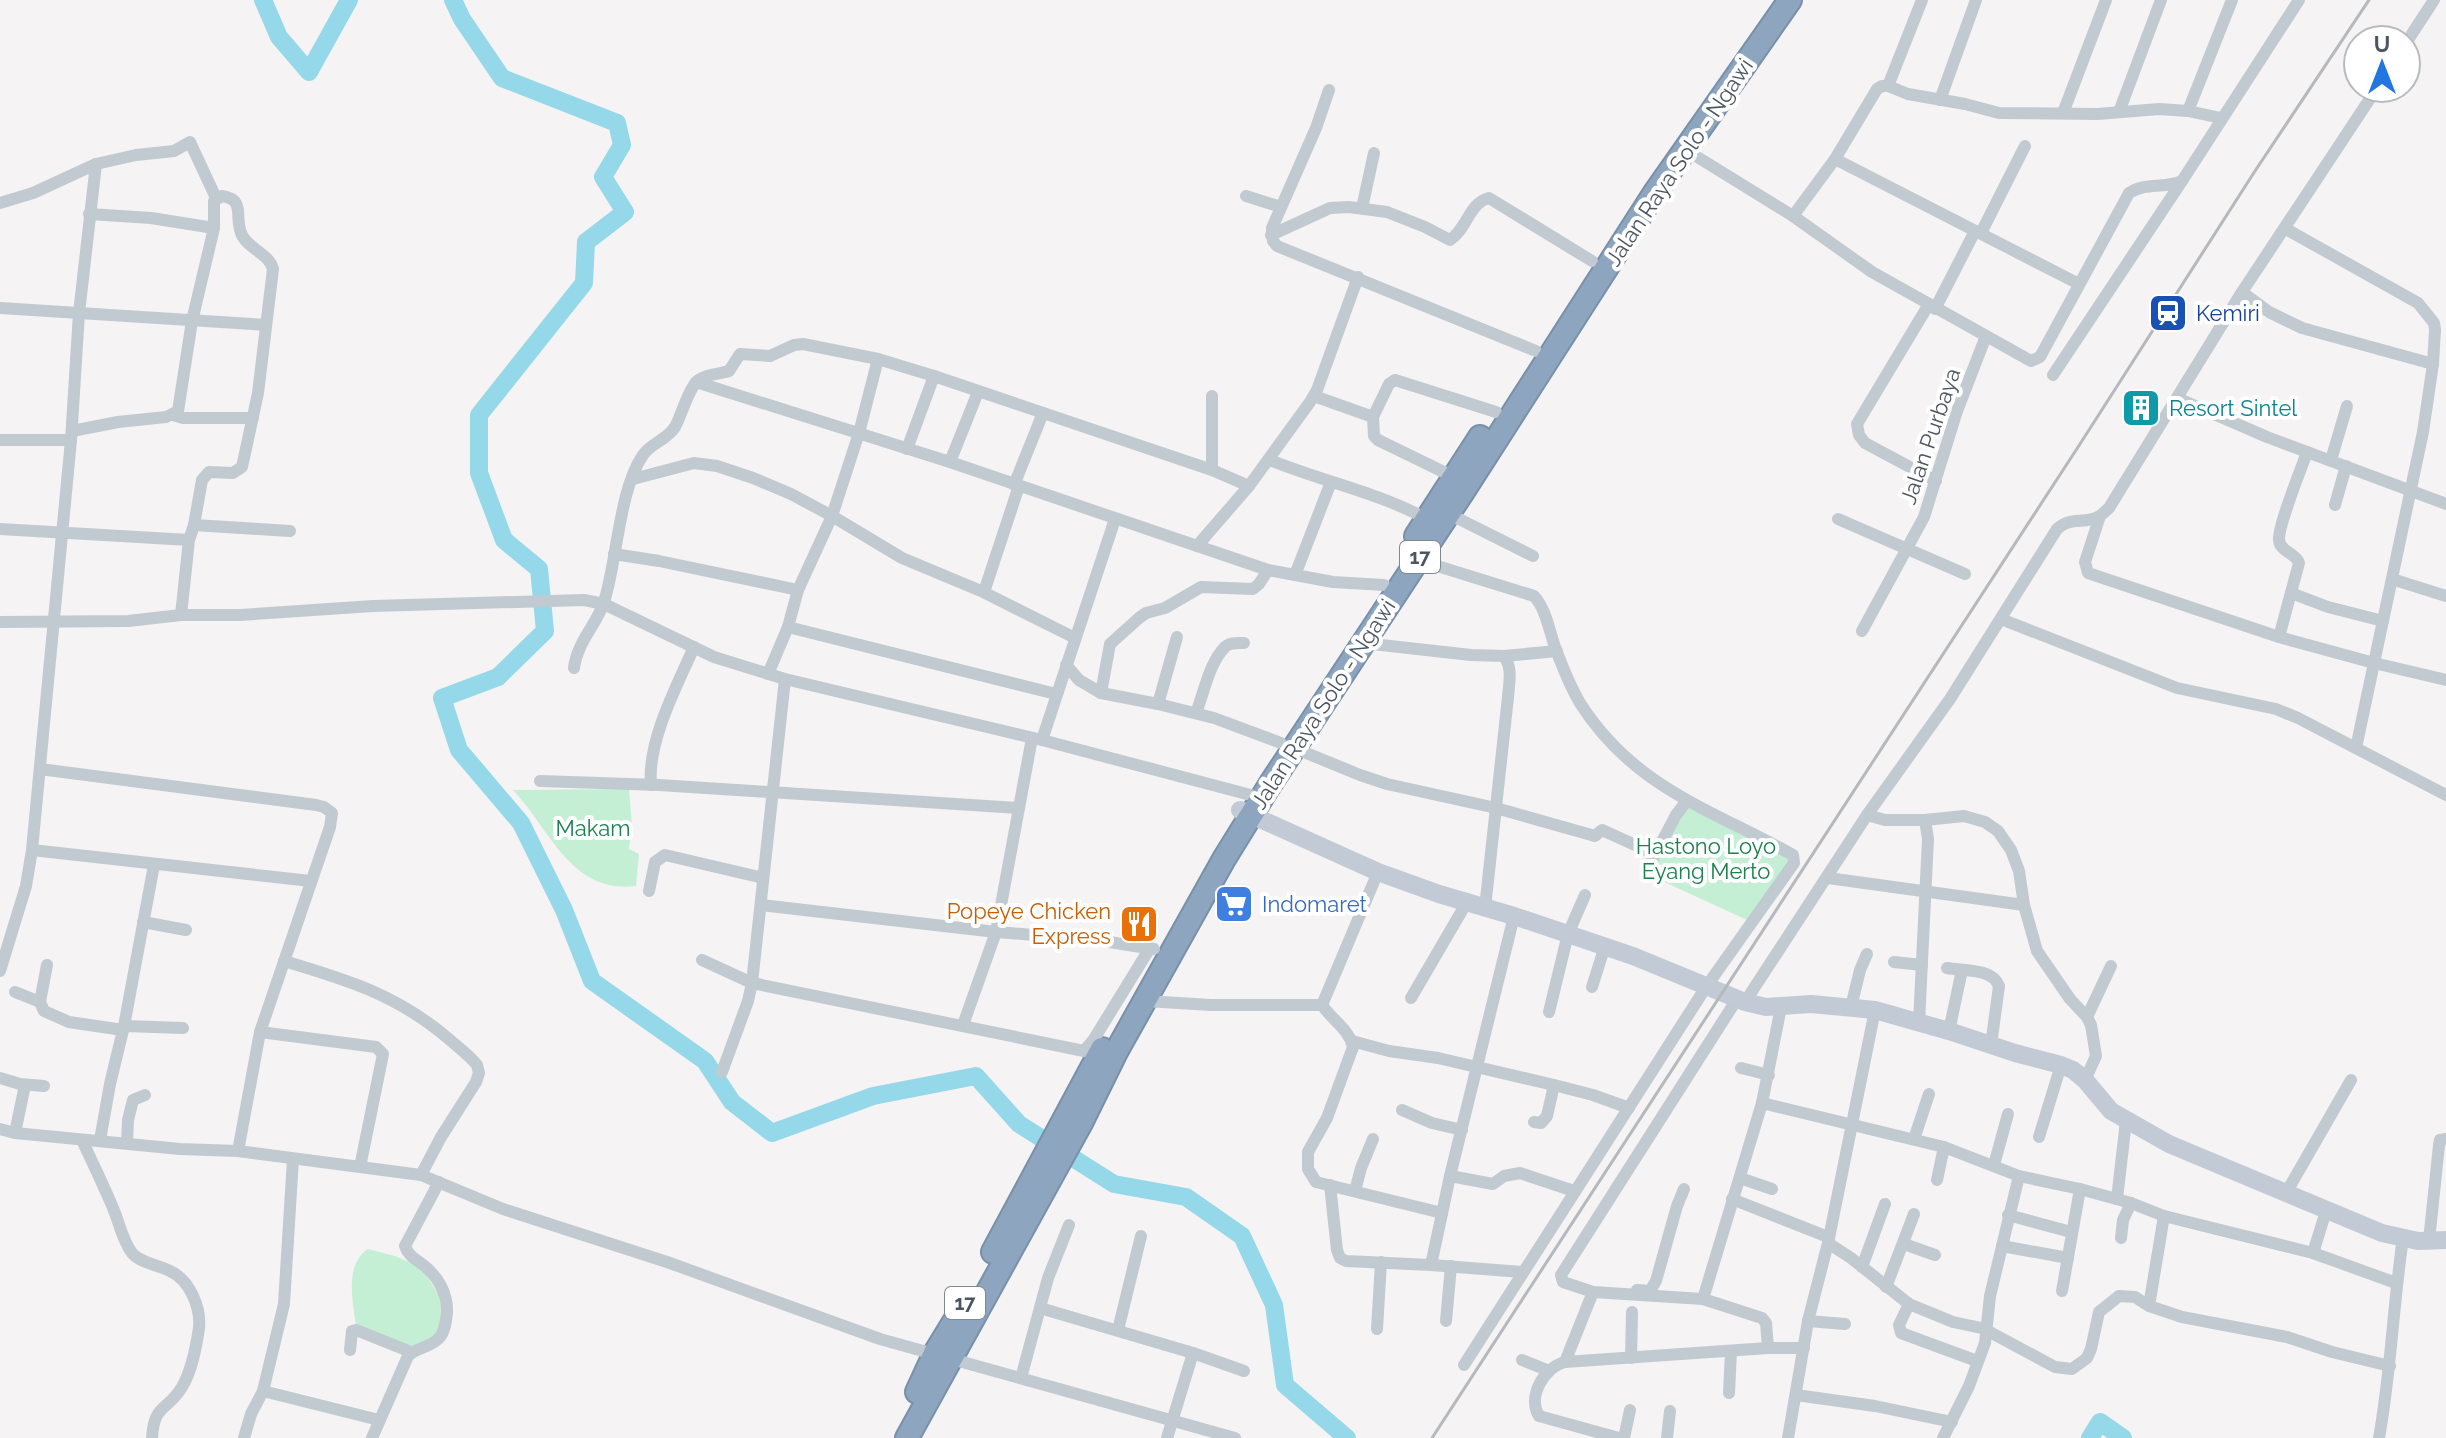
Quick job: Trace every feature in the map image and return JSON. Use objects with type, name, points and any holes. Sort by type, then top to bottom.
[{"type":"highway","name":"Jalan Raya Solo - Ngawi","points":[[1288,745],[1363,643],[1418,560],[1454,477],[1592,261],[1771,0]]},
{"type":"highway","name":"Jalan Raya Solo - Ngawi","points":[[894,1438],[943,1356],[1069,1127],[1146,1001],[1251,805],[1384,585],[1437,517],[1790,0]]},
{"type":"highway","name":"Jalan Raya Solo - Ngawi","points":[[1069,1127],[1154,949],[1200,873],[1251,805]]},
{"type":"highway","name":"Jalan Raya Solo - Ngawi","points":[[907,1438],[943,1356]]},
{"type":"street","points":[[1888,86],[1922,0]]},
{"type":"street","points":[[1940,100],[1976,0]]},
{"type":"street","points":[[2063,113],[2106,0]]},
{"type":"street","points":[[2119,112],[2161,0]]},
{"type":"street","points":[[2188,111],[2232,0]]},
{"type":"street","points":[[2053,375],[2299,0]]},
{"type":"street","points":[[2418,24],[2434,0]]},
{"type":"street","points":[[1793,216],[1835,159],[1877,89],[1882,86],[1999,113],[2081,115],[2159,109],[2221,118]]},
{"type":"street","points":[[1329,90],[1318,124],[1271,235],[1277,246],[1536,351]]},
{"type":"street","points":[[1768,1348],[1766,1323],[1762,1318],[1703,1299],[1597,1292],[1563,1282],[1561,1275],[1741,1000],[1950,699],[2060,526],[2067,521],[2090,521],[2109,508],[2242,292],[2367,104]]},
{"type":"street","points":[[0,203],[33,193],[96,164],[174,151],[190,142],[216,198],[214,228],[192,321],[178,411],[173,415],[71,436],[0,440]]},
{"type":"street","points":[[1936,481],[1865,443],[1859,435],[1857,424],[1978,232],[2025,146]]},
{"type":"street","points":[[1686,150],[1793,216],[1872,272],[2028,360],[2038,360],[2129,193],[2138,187],[2182,181]]},
{"type":"street","points":[[1362,208],[1374,153]]},
{"type":"street","points":[[1835,159],[1895,187],[2079,284]]},
{"type":"street","points":[[0,971],[26,886],[32,850],[63,534],[79,313],[96,164]]},
{"type":"street","points":[[1246,196],[1281,207]]},
{"type":"street","points":[[181,615],[189,540],[203,476],[209,472],[233,473],[240,470],[253,418],[273,277],[271,263],[244,238],[236,201],[229,197],[216,198]]},
{"type":"street","points":[[1271,235],[1330,208],[1362,208],[1407,219],[1450,240],[1460,232],[1478,203],[1489,198],[1592,261]]},
{"type":"street","points":[[89,214],[151,218],[214,228]]},
{"type":"street","points":[[2286,229],[2418,303],[2440,326],[2425,418],[2356,748]]},
{"type":"street","points":[[1197,546],[1270,460],[1314,396],[1358,277]]},
{"type":"street","points":[[2242,292],[2269,312],[2302,328],[2433,364]]},
{"type":"street","points":[[0,308],[266,325]]},
{"type":"street","name":"Jalan Purbaya","points":[[1862,631],[1924,517],[1957,411],[1986,336]]},
{"type":"street","points":[[574,668],[579,646],[604,604],[633,479],[644,454],[675,427],[696,382],[706,376],[729,371],[740,354],[770,356],[799,344],[878,359],[1212,470],[1249,486]]},
{"type":"street","points":[[768,674],[788,627],[798,590],[832,516],[859,433],[878,359]]},
{"type":"street","points":[[907,449],[934,376]]},
{"type":"street","points":[[1454,477],[1374,436],[1373,417],[1389,384],[1395,380],[1496,412]]},
{"type":"street","points":[[696,382],[950,462],[1268,570],[1333,582],[1384,585]]},
{"type":"street","points":[[950,462],[978,392]]},
{"type":"street","points":[[1212,396],[1212,470]]},
{"type":"street","points":[[1314,396],[1373,417]]},
{"type":"street","points":[[2177,398],[2307,452],[2446,504]]},
{"type":"street","points":[[2331,460],[2347,406]]},
{"type":"street","points":[[984,592],[1016,486],[1043,413]]},
{"type":"street","points":[[173,415],[183,418],[253,418]]},
{"type":"street","points":[[2279,637],[2299,559],[2279,542],[2307,452]]},
{"type":"street","points":[[1270,460],[1437,517],[1459,519],[1533,556]]},
{"type":"street","points":[[633,479],[694,463],[753,478],[832,516],[902,558],[984,592],[1075,638]]},
{"type":"street","points":[[2335,505],[2346,466]]},
{"type":"street","points":[[1295,575],[1331,482]]},
{"type":"street","points":[[2100,516],[2085,562],[2088,573],[2279,637],[2446,680]]},
{"type":"street","points":[[963,1025],[996,932],[1019,808],[1037,739],[1056,694],[1115,519]]},
{"type":"street","points":[[1838,519],[1965,574]]},
{"type":"street","points":[[194,525],[290,531]]},
{"type":"street","points":[[0,529],[189,540]]},
{"type":"street","points":[[614,554],[798,590]]},
{"type":"street","points":[[1418,560],[1534,596],[1543,610],[1580,702],[1605,735],[1655,783],[1686,802],[1758,836],[1795,859],[1706,987],[1464,1365]]},
{"type":"street","points":[[1101,693],[1110,644],[1139,618],[1165,608],[1201,587],[1253,589],[1268,570]]},
{"type":"street","points":[[2392,579],[2446,596]]},
{"type":"street","points":[[2291,593],[2328,607],[2383,621]]},
{"type":"street","points":[[0,622],[128,621],[181,615],[240,615],[311,609],[584,600],[604,604],[729,662],[785,679],[1037,739],[1251,805],[1378,872],[1605,946],[1741,1000],[1766,1007],[1811,1004],[1875,1010],[2061,1065],[2085,1080],[2111,1111],[2169,1144],[2382,1233],[2437,1240],[2439,1145],[2440,1140],[2446,1139]]},
{"type":"street","points":[[2001,619],[2177,688],[2276,709],[2446,795]]},
{"type":"street","points":[[788,627],[1056,694]]},
{"type":"street","points":[[1158,704],[1177,637]]},
{"type":"street","points":[[1196,713],[1219,656],[1231,643],[1244,643]]},
{"type":"street","points":[[1363,643],[1471,655],[1504,656],[1557,651]]},
{"type":"street","points":[[651,785],[651,765],[662,725],[694,647]]},
{"type":"street","points":[[1411,998],[1476,905],[1496,808],[1510,672],[1504,656]]},
{"type":"street","points":[[1066,665],[1079,680],[1101,693],[1196,713],[1387,784],[1496,808],[1595,836],[1602,830],[1655,854]]},
{"type":"street","points":[[722,1072],[752,983],[785,679]]},
{"type":"street","points":[[40,769],[324,807],[332,813],[260,1032],[238,1151]]},
{"type":"street","points":[[540,781],[1019,808]]},
{"type":"street","points":[[1648,868],[1686,802]]},
{"type":"street","points":[[1867,815],[1885,820],[1964,816],[1985,822],[1998,831],[2011,850],[2019,871],[2024,905],[2037,951],[2070,999],[2087,1017],[2096,1056],[2085,1080]]},
{"type":"street","points":[[1919,1023],[1928,839],[1925,820]]},
{"type":"street","points":[[32,850],[311,881]]},
{"type":"street","points":[[649,891],[655,862],[665,855],[763,878]]},
{"type":"street","points":[[100,1140],[154,865]]},
{"type":"street","points":[[1322,1005],[1378,872]]},
{"type":"street","points":[[1828,878],[2024,905]]},
{"type":"street","points":[[1549,1012],[1568,934],[1585,895]]},
{"type":"street","points":[[702,960],[752,983],[1084,1051],[1154,949],[761,905]]},
{"type":"street","points":[[1431,1265],[1514,916]]},
{"type":"street","points":[[143,922],[186,930]]},
{"type":"street","points":[[1592,987],[1605,946]]},
{"type":"street","points":[[1851,1007],[1867,954]]},
{"type":"street","points":[[284,961],[356,984],[401,1004],[434,1026],[477,1065],[479,1073],[476,1082],[421,1175]]},
{"type":"street","points":[[1894,962],[1922,965]]},
{"type":"street","points":[[47,965],[40,1002],[44,1011],[62,1020],[124,1028],[183,1028]]},
{"type":"street","points":[[2087,1017],[2111,966]]},
{"type":"street","points":[[1947,968],[1991,975],[1998,981],[1991,1045]]},
{"type":"street","points":[[1949,1031],[1962,970]]},
{"type":"street","points":[[15,992],[40,1002]]},
{"type":"street","points":[[1146,1001],[1211,1005],[1322,1005]]},
{"type":"street","points":[[1322,1005],[1348,1034],[1352,1041],[1352,1055],[1327,1118],[1308,1152],[1310,1176],[1316,1182],[1442,1213]]},
{"type":"street","points":[[1703,1299],[1762,1103],[1781,1007]]},
{"type":"street","points":[[1788,1438],[1808,1321],[1828,1240],[1875,1010]]},
{"type":"street","points":[[260,1032],[376,1047],[383,1054],[360,1167]]},
{"type":"street","points":[[1352,1041],[1554,1085],[1629,1108]]},
{"type":"street","points":[[2039,1137],[2061,1065]]},
{"type":"street","points":[[1741,1068],[1769,1075]]},
{"type":"street","points":[[0,1078],[25,1085],[44,1086]]},
{"type":"street","points":[[2286,1193],[2351,1080]]},
{"type":"street","points":[[15,1133],[25,1085]]},
{"type":"street","points":[[1534,1122],[1541,1123],[1547,1116],[1554,1085]]},
{"type":"street","points":[[1914,1139],[1929,1094]]},
{"type":"street","points":[[127,1143],[133,1100],[145,1095]]},
{"type":"street","points":[[1762,1103],[1944,1147],[2019,1176],[2080,1189],[2164,1216],[2313,1253],[2396,1283]]},
{"type":"street","points":[[1402,1110],[1432,1123],[1462,1130]]},
{"type":"street","points":[[1994,1165],[2008,1114]]},
{"type":"street","points":[[2117,1199],[2126,1121]]},
{"type":"street","points":[[0,1129],[82,1140],[238,1151],[421,1175],[503,1209],[667,1262],[880,1339],[1235,1438]]},
{"type":"street","points":[[1355,1191],[1362,1163],[1373,1139]]},
{"type":"street","points":[[82,1140],[131,1252],[177,1275],[197,1308],[197,1338],[190,1368],[179,1392],[156,1415],[152,1438]]},
{"type":"street","points":[[1937,1180],[1944,1147]]},
{"type":"street","points":[[244,1438],[251,1414],[263,1391],[284,1304],[293,1159]]},
{"type":"street","points":[[1450,1176],[1493,1184],[1504,1176],[1520,1173],[1574,1191]]},
{"type":"street","points":[[1943,1438],[1977,1361],[1987,1330],[1990,1296],[2019,1176]]},
{"type":"street","points":[[1740,1178],[1772,1189]]},
{"type":"street","points":[[372,1438],[411,1352],[438,1340],[443,1334],[447,1300],[428,1268],[409,1255],[405,1246],[439,1182]]},
{"type":"street","points":[[1330,1185],[1337,1250],[1340,1258],[1346,1261],[1522,1272]]},
{"type":"street","points":[[1565,1362],[1597,1292],[1606,1285],[1646,1291],[1652,1288],[1684,1189]]},
{"type":"street","points":[[2062,1291],[2080,1189]]},
{"type":"street","points":[[1732,1199],[1828,1240],[1909,1304],[1953,1322],[1987,1330],[2055,1367],[2072,1369],[2087,1358],[2099,1312],[2119,1296],[2135,1297],[2149,1306],[2182,1317],[2287,1337],[2390,1366]]},
{"type":"street","points":[[2121,1238],[2123,1220],[2131,1203]]},
{"type":"street","points":[[1862,1267],[1885,1204]]},
{"type":"street","points":[[2313,1253],[2326,1211]]},
{"type":"street","points":[[1886,1287],[1914,1214]]},
{"type":"street","points":[[2008,1215],[2071,1232]]},
{"type":"street","points":[[2149,1306],[2164,1216]]},
{"type":"street","points":[[1021,1378],[1053,1265],[1069,1225]]},
{"type":"street","points":[[1118,1330],[1141,1236]]},
{"type":"street","points":[[2379,1438],[2403,1238]]},
{"type":"street","points":[[1904,1244],[1935,1255]]},
{"type":"street","points":[[2002,1246],[2068,1258]]},
{"type":"street","points":[[1377,1329],[1381,1262]]},
{"type":"street","points":[[1446,1321],[1451,1266]]},
{"type":"street","points":[[1909,1304],[1899,1325],[1901,1333],[1977,1361]]},
{"type":"street","points":[[1040,1308],[1244,1371]]},
{"type":"street","points":[[1631,1358],[1632,1312]]},
{"type":"street","points":[[1808,1321],[1845,1324]]},
{"type":"street","points":[[350,1350],[352,1331],[356,1330],[411,1352]]},
{"type":"street","points":[[1630,1410],[1621,1438],[1539,1416],[1534,1398],[1547,1370],[1565,1362],[1804,1348]]},
{"type":"street","points":[[1729,1393],[1731,1351]]},
{"type":"street","points":[[1167,1438],[1193,1353]]},
{"type":"street","points":[[1522,1360],[1547,1370]]},
{"type":"street","points":[[263,1391],[379,1420]]},
{"type":"street","points":[[1796,1395],[1875,1406],[1952,1422]]},
{"type":"street","points":[[1667,1438],[1670,1411]]},
{"type":"green space","name":"Makam","points":[[629,789],[632,825],[629,849],[639,854],[636,886],[614,886],[595,880],[578,869],[564,856],[513,790]]},
{"type":"green space","name":"Hastono Loyo Eyang Merto","points":[[1688,805],[1787,857],[1788,862],[1747,920],[1649,875]]},
{"type":"green space","points":[[368,1249],[421,1267],[442,1300],[438,1334],[411,1348],[356,1326],[353,1274],[360,1256]]},
{"type":"waterway","points":[[263,0],[279,37],[309,72],[349,0]]},
{"type":"waterway","points":[[453,0],[462,19],[502,78],[617,123],[622,145],[603,177],[625,212],[586,242],[584,283],[479,415],[479,473],[504,540],[539,569],[545,631],[498,677],[442,698],[459,750],[521,823],[564,910],[592,981],[705,1061],[732,1102],[772,1133],[873,1096],[976,1076],[1019,1124],[1114,1184],[1186,1197],[1242,1236],[1274,1305],[1285,1385],[1347,1438]]},
{"type":"waterway","points":[[2090,1438],[2100,1422],[2123,1438]]},
{"type":"railway","points":[[1432,1438],[2369,0]]},
{"type":"place","name":"Kemiri","points":[[2168,313]]},
{"type":"place","name":"Resort Sintel","points":[[2141,408]]},
{"type":"place","name":"Indomaret","points":[[1234,904]]},
{"type":"place","name":"Popeye Chicken Express","points":[[1139,924]]}]
